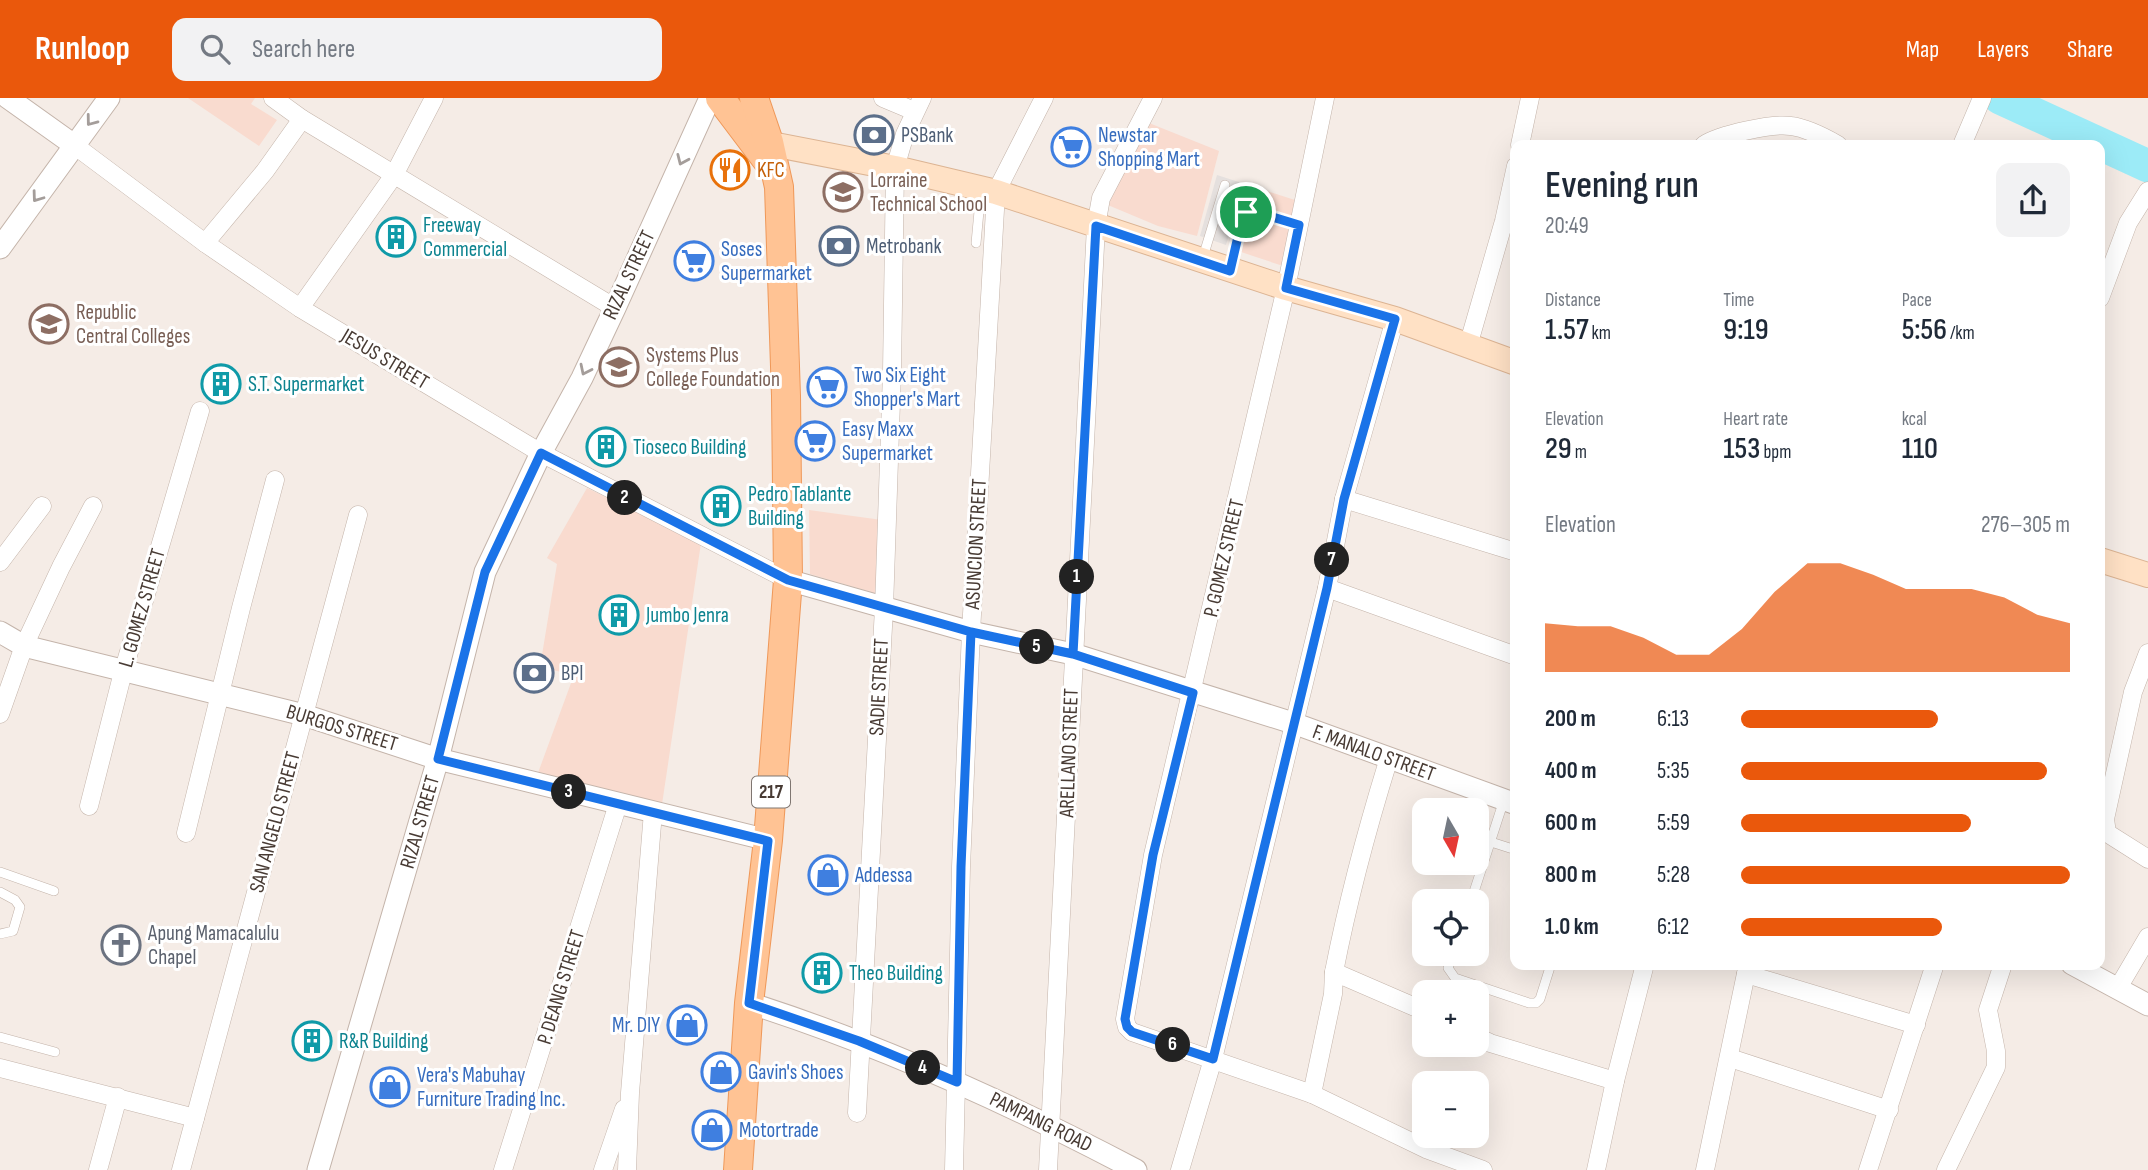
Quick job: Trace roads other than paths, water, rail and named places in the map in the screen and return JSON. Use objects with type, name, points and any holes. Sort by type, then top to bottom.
[{"type":"main road","name":"217","points":[[720,98],[760,141],[777,174],[783,271],[788,580],[768,841],[749,1003],[738,1170]]},
{"type":"main road","name":"217","points":[[754,98],[760,141]]},
{"type":"main road","points":[[760,141],[895,168],[988,191],[1230,271],[1395,319],[1510,361]]},
{"type":"main road","points":[[2105,562],[2148,575]]},
{"type":"street","name":"JESUS STREET","points":[[8,98],[205,243],[300,308],[541,453],[788,580]]},
{"type":"street","points":[[0,248],[109,98]]},
{"type":"street","points":[[273,98],[302,119],[615,308]]},
{"type":"street","points":[[300,308],[394,175],[434,98]]},
{"type":"street","name":"RIZAL STREET","points":[[317,1170],[438,759],[485,572],[541,453],[582,378],[710,98]]},
{"type":"street","points":[[883,98],[918,105]]},
{"type":"street","name":"ASUNCION STREET","points":[[954,1170],[961,867],[988,191],[1044,98]]},
{"type":"street","name":"ARELLANO STREET","points":[[1048,1170],[1096,226],[1101,198],[1153,98]]},
{"type":"street","name":"P. GOMEZ STREET","points":[[1213,1059],[1132,1032],[1125,1019],[1153,855],[1286,288],[1325,98]]},
{"type":"street","points":[[1521,140],[1530,98]]},
{"type":"street","points":[[1964,140],[1981,100]]},
{"type":"street","name":"SADIE STREET","points":[[857,1113],[884,608],[895,168],[918,105]]},
{"type":"street","points":[[205,243],[265,171],[302,119]]},
{"type":"street","points":[[1713,140],[1763,128],[1790,125],[1828,140]]},
{"type":"street","points":[[2105,285],[2128,223],[2148,191]]},
{"type":"street","points":[[1468,346],[1510,223]]},
{"type":"street","points":[[1180,1170],[1213,1059],[1327,588],[1344,499],[1395,319]]},
{"type":"street","name":"L. GOMEZ STREET","points":[[89,806],[123,672],[200,411]]},
{"type":"street","points":[[186,833],[275,480]]},
{"type":"street","points":[[1344,499],[1510,550]]},
{"type":"street","points":[[0,562],[42,506]]},
{"type":"street","points":[[0,714],[24,646],[93,506]]},
{"type":"street","name":"SAN ANGELO STREET","points":[[181,1170],[358,516]]},
{"type":"street","name":"F. MANALO STREET","points":[[788,580],[971,632],[1073,654],[1293,723],[1510,802]]},
{"type":"street","points":[[1327,588],[1510,654]]},
{"type":"street","name":"BURGOS STREET","points":[[0,632],[24,646],[304,715],[438,759],[768,841]]},
{"type":"street","points":[[2148,653],[2133,692],[2105,819],[2107,833],[2148,859]]},
{"type":"street","points":[[1312,1094],[1333,994],[1334,972],[1346,910],[1389,758]]},
{"type":"street","name":"P. DEANG STREET","points":[[503,1170],[618,804]]},
{"type":"street","points":[[627,1170],[630,1093],[653,812]]},
{"type":"street","points":[[2118,988],[2148,937]]},
{"type":"street","points":[[1596,1170],[1643,970]]},
{"type":"street","points":[[1705,1170],[1747,970]]},
{"type":"street","points":[[1750,970],[1916,1025]]},
{"type":"street","points":[[1868,1170],[1933,970]]},
{"type":"street","points":[[1946,1170],[1996,1068],[1998,1059],[1989,1010],[2001,970]]},
{"type":"street","points":[[2084,970],[2148,1005]]},
{"type":"street","points":[[1334,972],[1412,1006]]},
{"type":"street","name":"PAMPANG ROAD","points":[[749,1003],[859,1041],[957,1082],[1052,1125],[1136,1170]]},
{"type":"street","points":[[1489,1043],[1615,1081]]},
{"type":"street","points":[[1730,1058],[1889,1110]]},
{"type":"street","points":[[1213,1059],[1312,1094],[1426,1149],[1483,1170]]},
{"type":"street","points":[[0,1068],[195,1118]]},
{"type":"street","points":[[603,1170],[630,1093]]},
{"type":"street","points":[[98,1170],[118,1097]]},
{"type":"lane","points":[[1202,261],[1225,185]]},
{"type":"lane","points":[[976,243],[988,191]]},
{"type":"lane","points":[[1230,271],[1243,215],[1246,212],[1253,211],[1299,225]]},
{"type":"lane","points":[[1475,889],[1510,802]]},
{"type":"lane","points":[[1492,842],[1510,848]]},
{"type":"lane","points":[[0,872],[54,891]]},
{"type":"lane","points":[[0,892],[15,900],[20,907],[13,931],[0,934]]},
{"type":"lane","points":[[1449,966],[1454,978],[1530,1003],[1536,1003],[1540,999],[1549,970]]},
{"type":"lane","points":[[0,1037],[55,1052]]},
{"type":"waterway","points":[[2000,98],[2091,140]]},
{"type":"waterway","points":[[2105,146],[2148,166]]},
{"type":"place","name":"PSBank","points":[[874,135]]},
{"type":"place","name":"Newstar Shopping Mart","points":[[1071,147]]},
{"type":"place","name":"KFC","points":[[730,170]]},
{"type":"place","name":"Lorraine Technical School","points":[[843,192]]},
{"type":"place","name":"Freeway Commercial","points":[[396,237]]},
{"type":"place","name":"Metrobank","points":[[839,246]]},
{"type":"place","name":"Soses Supermarket","points":[[694,261]]},
{"type":"place","name":"Republic Central Colleges","points":[[49,324]]},
{"type":"place","name":"Systems Plus College Foundation","points":[[619,367]]},
{"type":"place","name":"S.T. Supermarket","points":[[221,384]]},
{"type":"place","name":"Two Six Eight Shopper's Mart","points":[[827,387]]},
{"type":"place","name":"Easy Maxx Supermarket","points":[[815,441]]},
{"type":"place","name":"Tioseco Building","points":[[606,447]]},
{"type":"place","name":"Pedro Tablante Building","points":[[721,506]]},
{"type":"place","name":"Jumbo Jenra","points":[[619,615]]},
{"type":"place","name":"BPI","points":[[534,673]]},
{"type":"place","name":"Addessa","points":[[828,875]]},
{"type":"place","name":"Apung Mamacalulu Chapel","points":[[121,945]]},
{"type":"place","name":"Theo Building","points":[[822,973]]},
{"type":"place","name":"Mr. DIY","points":[[687,1025]]},
{"type":"place","name":"R&R Building","points":[[312,1041]]},
{"type":"place","name":"Gavin's Shoes","points":[[721,1072]]},
{"type":"place","name":"Vera's Mabuhay Furniture Trading Inc.","points":[[390,1087]]},
{"type":"place","name":"Motortrade","points":[[712,1130]]}]
